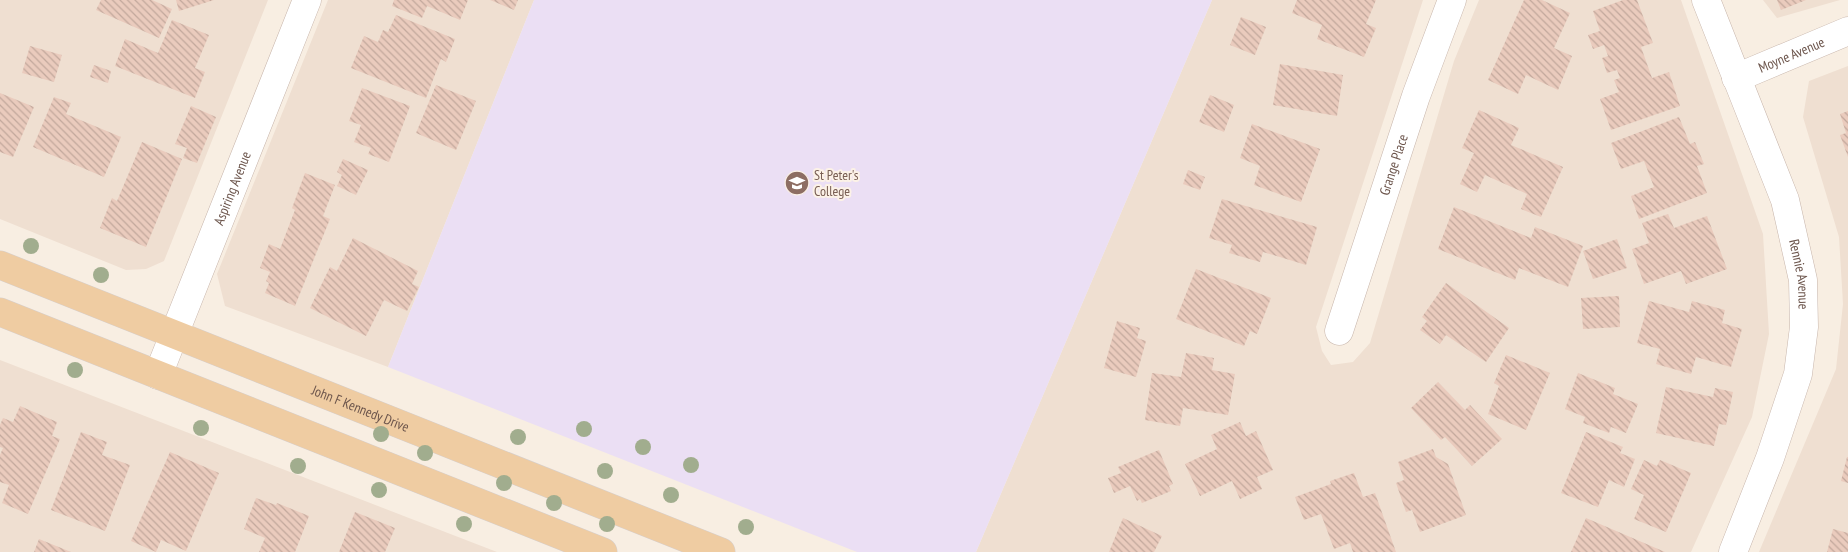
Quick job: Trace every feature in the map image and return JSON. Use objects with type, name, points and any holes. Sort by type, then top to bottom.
[{"type":"main road","name":"John F Kennedy Drive","points":[[0,265],[721,552]]},
{"type":"main road","points":[[0,312],[603,552]]},
{"type":"street","name":"Aspiring Avenue","points":[[158,375],[307,0]]},
{"type":"street","name":"Grange Place","points":[[1339,331],[1416,96],[1452,0]]},
{"type":"street","name":"Rennie Avenue","points":[[1706,0],[1785,200],[1803,280],[1804,326],[1798,374],[1770,458],[1733,552]]},
{"type":"street","name":"Moyne Avenue","points":[[1736,78],[1848,31]]},
{"type":"shaded area","points":[[0,0],[268,0],[164,261],[146,269],[126,270],[0,219]]},
{"type":"shaded area","points":[[328,0],[534,0],[388,367],[225,306],[217,274]]},
{"type":"shaded area","name":"St Peter's College","points":[[534,0],[1212,0],[976,552],[857,552],[388,367]]},
{"type":"shaded area","points":[[1212,0],[1423,0],[1316,327],[1322,351],[1331,365],[1353,362],[1370,343],[1454,61],[1479,0],[1681,0],[1763,234],[1769,334],[1752,417],[1691,552],[976,552]]},
{"type":"shaded area","points":[[1763,0],[1840,0],[1777,18]]},
{"type":"shaded area","points":[[1848,66],[1848,552],[1759,552],[1836,369],[1843,304],[1839,237],[1803,117],[1809,81]]},
{"type":"shaded area","points":[[0,360],[497,552],[0,552]]},
{"type":"building","points":[[101,0],[152,0],[172,9],[159,38],[96,10]]},
{"type":"building","points":[[176,0],[214,0],[179,11]]},
{"type":"building","points":[[394,0],[468,0],[460,20],[427,6],[422,18],[392,6]]},
{"type":"building","points":[[490,0],[518,0],[514,10]]},
{"type":"building","points":[[1297,0],[1376,0],[1366,24],[1376,28],[1364,57],[1317,39],[1322,25],[1292,13]]},
{"type":"building","points":[[1524,0],[1542,0],[1570,13],[1554,48],[1572,56],[1558,90],[1526,75],[1518,94],[1488,80]]},
{"type":"building","points":[[1623,0],[1637,0],[1653,43],[1641,47],[1652,78],[1669,72],[1680,106],[1611,130],[1600,99],[1619,92],[1614,80],[1620,78],[1617,70],[1607,73],[1602,58],[1608,56],[1604,45],[1593,49],[1588,35],[1600,31],[1593,11]]},
{"type":"building","points":[[1777,0],[1806,0],[1781,10]]},
{"type":"building","points":[[396,15],[455,39],[446,62],[441,59],[426,98],[351,68],[364,36],[378,42],[383,30],[388,32]]},
{"type":"building","points":[[1241,17],[1266,27],[1255,55],[1230,45]]},
{"type":"building","points":[[172,20],[209,35],[195,68],[205,72],[195,98],[115,66],[125,39],[158,53]]},
{"type":"building","points":[[30,46],[62,55],[54,82],[22,73]]},
{"type":"building","points":[[1280,64],[1343,75],[1337,116],[1273,105]]},
{"type":"building","points":[[94,65],[111,71],[108,83],[90,77]]},
{"type":"building","points":[[436,85],[476,101],[456,150],[416,133]]},
{"type":"building","points":[[362,88],[410,106],[389,162],[368,154],[371,148],[354,142],[361,125],[349,121]]},
{"type":"building","points":[[0,93],[34,107],[13,157],[0,152]]},
{"type":"building","points":[[1210,95],[1234,105],[1224,132],[1199,122]]},
{"type":"building","points":[[54,97],[71,103],[66,114],[121,137],[104,177],[33,147]]},
{"type":"building","points":[[191,106],[216,117],[197,163],[183,158],[187,148],[175,144]]},
{"type":"building","points":[[1479,110],[1519,128],[1511,145],[1563,167],[1541,217],[1521,209],[1527,194],[1485,175],[1477,192],[1460,184],[1474,153],[1462,148]]},
{"type":"building","points":[[1848,111],[1848,157],[1840,135],[1846,133],[1840,114]]},
{"type":"building","points":[[1679,117],[1690,144],[1695,142],[1704,164],[1697,166],[1707,193],[1639,219],[1631,196],[1654,187],[1644,161],[1621,169],[1611,143]]},
{"type":"building","points":[[1252,124],[1320,149],[1301,202],[1254,185],[1260,166],[1240,158]]},
{"type":"building","points":[[142,142],[182,159],[146,247],[100,228],[112,198],[117,201]]},
{"type":"building","points":[[343,159],[368,170],[356,195],[337,186],[342,175],[337,172]]},
{"type":"building","points":[[1188,170],[1205,177],[1200,190],[1183,184]]},
{"type":"building","points":[[305,173],[335,185],[323,216],[330,219],[295,306],[265,293],[269,283],[266,281],[270,272],[260,268],[269,244],[280,249],[295,210],[292,208]]},
{"type":"building","points":[[1222,199],[1317,227],[1306,265],[1263,252],[1260,262],[1229,253],[1232,245],[1209,238]]},
{"type":"building","points":[[1454,207],[1531,238],[1535,227],[1583,246],[1568,287],[1519,268],[1515,280],[1438,249]]},
{"type":"building","points":[[1668,214],[1674,228],[1707,216],[1727,269],[1686,284],[1681,271],[1644,284],[1632,249],[1649,243],[1642,223]]},
{"type":"building","points":[[353,238],[418,271],[412,284],[419,287],[407,311],[384,300],[366,336],[310,308],[330,267],[337,271]]},
{"type":"building","points":[[1617,239],[1627,268],[1593,279],[1583,251]]},
{"type":"building","points":[[1196,269],[1271,298],[1257,334],[1250,331],[1244,346],[1176,319]]},
{"type":"building","points":[[1446,283],[1509,328],[1486,362],[1446,335],[1440,344],[1420,330],[1427,321],[1422,317]]},
{"type":"building","points":[[1619,296],[1620,327],[1583,329],[1581,298]]},
{"type":"building","points":[[1649,301],[1689,312],[1692,301],[1725,310],[1722,323],[1742,329],[1731,367],[1696,357],[1691,374],[1656,364],[1660,349],[1637,343]]},
{"type":"building","points":[[1117,321],[1140,328],[1137,338],[1146,341],[1136,377],[1104,368]]},
{"type":"building","points":[[1186,353],[1214,358],[1212,370],[1235,374],[1228,415],[1183,408],[1180,426],[1145,420],[1152,373],[1181,377]]},
{"type":"building","points":[[1506,355],[1550,373],[1526,430],[1488,414],[1499,386],[1494,383]]},
{"type":"building","points":[[1578,373],[1615,388],[1613,394],[1638,404],[1626,433],[1611,427],[1609,433],[1583,423],[1585,417],[1565,409]]},
{"type":"building","points":[[1438,382],[1465,410],[1470,405],[1502,439],[1472,466],[1445,437],[1441,440],[1411,408]]},
{"type":"building","points":[[1666,387],[1713,397],[1715,388],[1733,392],[1726,425],[1719,424],[1714,446],[1656,433]]},
{"type":"building","points":[[20,406],[57,422],[52,436],[60,439],[28,514],[2,503],[9,485],[0,482],[0,455],[3,448],[0,447],[0,425],[3,418],[13,422]]},
{"type":"building","points":[[1240,422],[1246,436],[1256,431],[1273,470],[1257,477],[1262,489],[1240,499],[1232,481],[1200,496],[1185,464],[1217,449],[1211,435]]},
{"type":"building","points":[[81,432],[107,442],[102,455],[130,465],[105,531],[51,510]]},
{"type":"building","points":[[1586,432],[1623,447],[1620,453],[1635,459],[1624,487],[1609,480],[1598,507],[1561,493]]},
{"type":"building","points":[[1433,449],[1436,457],[1448,464],[1466,515],[1420,532],[1412,510],[1406,512],[1396,483],[1404,480],[1398,462]]},
{"type":"building","points":[[1159,450],[1173,484],[1169,486],[1171,491],[1142,503],[1140,499],[1137,501],[1130,486],[1114,493],[1108,478],[1121,473],[1118,467]]},
{"type":"building","points":[[170,452],[219,473],[186,551],[161,540],[156,552],[131,541]]},
{"type":"building","points":[[1848,457],[1848,483],[1841,481]]},
{"type":"building","points":[[1644,460],[1657,466],[1660,460],[1691,473],[1666,532],[1634,519],[1644,495],[1631,489]]},
{"type":"building","points":[[1354,473],[1363,497],[1375,493],[1396,552],[1353,552],[1350,543],[1334,549],[1321,514],[1304,520],[1295,497],[1331,484],[1330,481]]},
{"type":"building","points":[[256,498],[276,505],[277,503],[309,516],[295,552],[259,552],[265,538],[244,529]]},
{"type":"building","points":[[355,512],[395,528],[385,552],[339,552]]},
{"type":"building","points":[[1123,518],[1162,536],[1154,552],[1109,552]]},
{"type":"building","points":[[1586,518],[1665,552],[1571,552]]},
{"type":"building","points":[[1833,529],[1848,533],[1848,552],[1827,552]]},
{"type":"building","points":[[39,539],[71,552],[34,552]]},
{"type":"place","name":"St Peter's College","points":[[797,183]]}]
